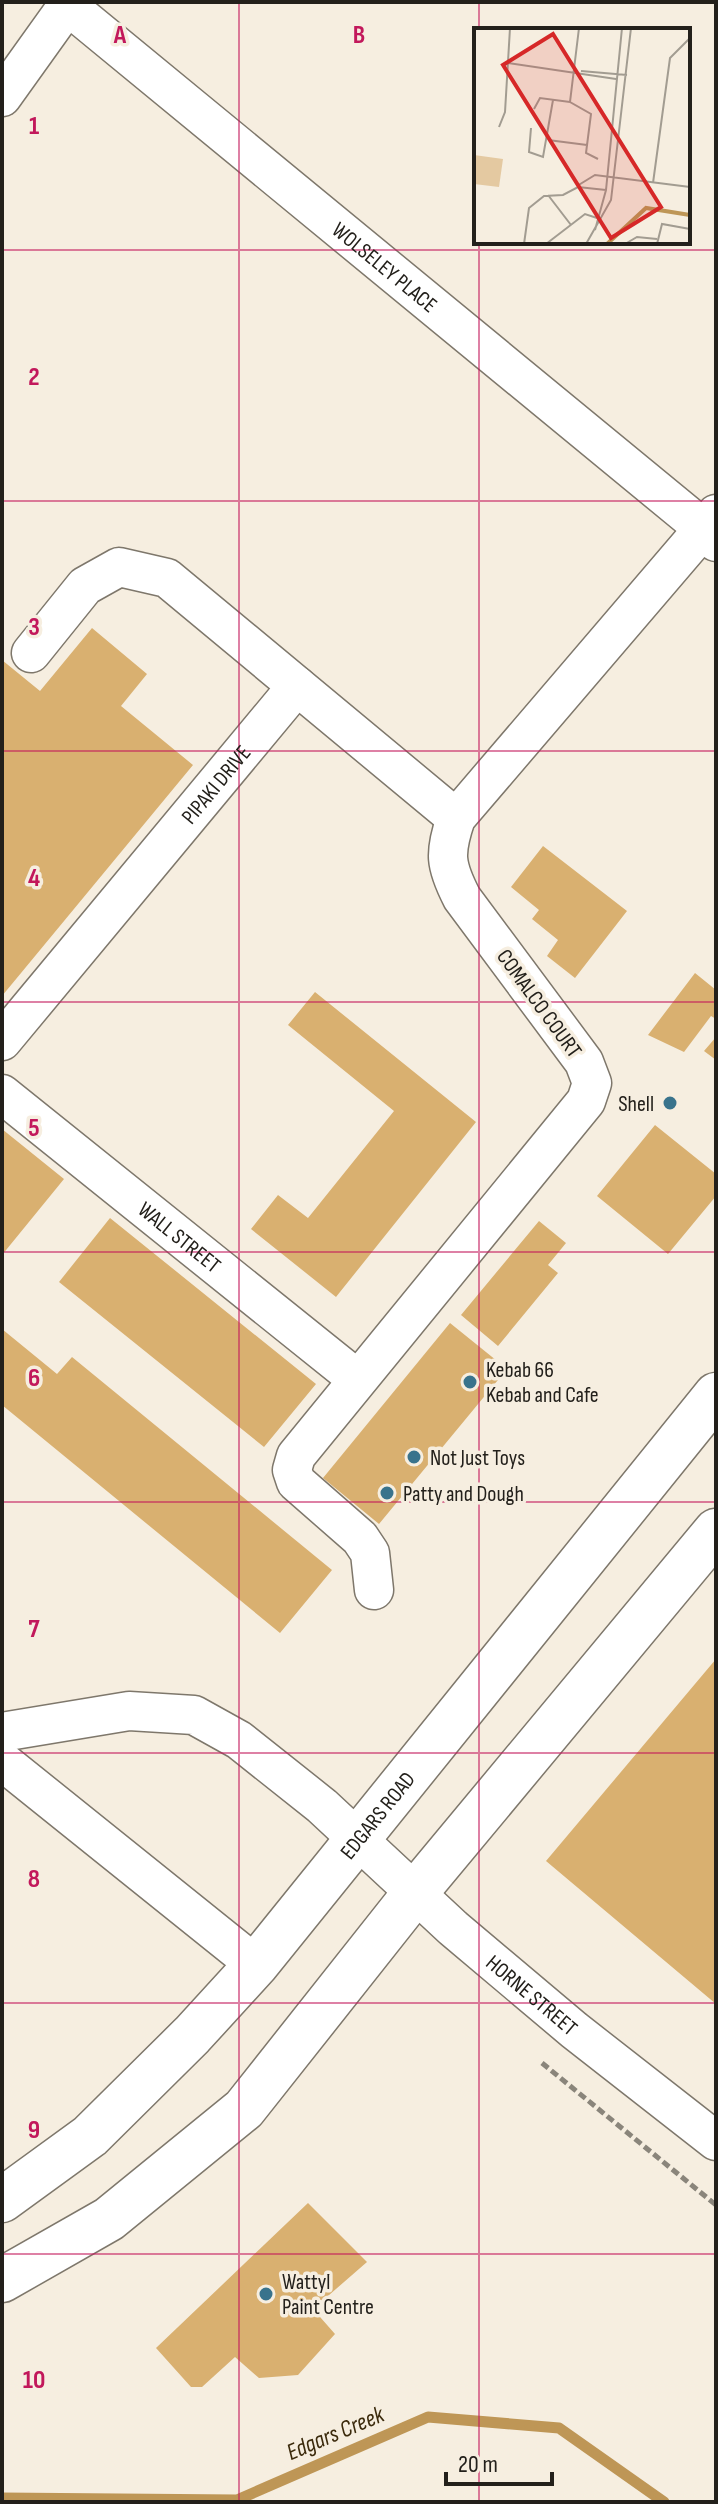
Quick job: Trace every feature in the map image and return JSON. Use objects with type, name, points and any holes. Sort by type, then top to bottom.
[{"type":"main road","name":"EDGARS ROAD","points":[[2,2200],[90,2136],[192,2035],[256,1965],[716,1395]]},
{"type":"main road","points":[[2,2280],[109,2219],[244,2109],[415,1893],[716,1531]]},
{"type":"street","points":[[2,97],[68,4]]},
{"type":"street","name":"WOLSELEY PLACE","points":[[68,4],[713,530]]},
{"type":"street","name":"COMALCO COURT","points":[[374,1590],[370,1553],[360,1538],[296,1482],[292,1470],[296,1456],[586,1101],[592,1083],[584,1062],[462,898],[448,871],[447,845],[456,818],[713,530]]},
{"type":"street","points":[[31,653],[85,586],[119,567],[167,578],[456,818]]},
{"type":"street","name":"PIPAKI DRIVE","points":[[2,1041],[297,686]]},
{"type":"street","name":"WALL STREET","points":[[2,1094],[357,1379]]},
{"type":"street","name":"HORNE STREET","points":[[2,1732],[129,1711],[194,1715],[239,1740],[358,1838],[453,1928],[574,2030],[716,2141]]},
{"type":"street","points":[[2,1761],[256,1965]]},
{"type":"path","points":[[542,2063],[716,2205]]},
{"type":"building","points":[[92,628],[147,674],[121,706],[193,765],[2,996],[2,660],[40,691]]},
{"type":"building","points":[[543,846],[627,911],[575,978],[547,956],[558,940],[532,919],[539,910],[511,887]]},
{"type":"building","points":[[695,973],[716,990],[716,1019],[711,1016],[684,1052],[648,1035]]},
{"type":"building","points":[[315,992],[476,1122],[336,1297],[251,1229],[278,1195],[308,1218],[394,1111],[288,1025]]},
{"type":"building","points":[[716,1037],[716,1060],[704,1051]]},
{"type":"building","points":[[655,1125],[716,1174],[716,1196],[668,1254],[597,1196]]},
{"type":"building","points":[[2,1129],[64,1179],[2,1255]]},
{"type":"building","points":[[110,1218],[316,1384],[264,1447],[59,1282]]},
{"type":"building","points":[[539,1221],[566,1243],[548,1265],[558,1273],[498,1346],[461,1315]]},
{"type":"building","points":[[450,1323],[507,1369],[379,1524],[323,1478]]},
{"type":"building","points":[[2,1329],[57,1374],[72,1357],[332,1570],[280,1633],[2,1405]]},
{"type":"building","points":[[716,1659],[716,2004],[546,1861]]},
{"type":"building","points":[[308,2203],[367,2262],[313,2309],[335,2334],[298,2375],[259,2378],[235,2357],[202,2387],[191,2387],[156,2348]]},
{"type":"waterway","name":"Edgars Creek","points":[[2,2498],[237,2500],[428,2417],[559,2428],[664,2502]]},
{"type":"place","name":"Shell","points":[[670,1103]]},
{"type":"place","name":"Kebab 66 Kebab and Cafe","points":[[470,1382]]},
{"type":"place","name":"Not Just Toys","points":[[414,1457]]},
{"type":"place","name":"Patty and Dough","points":[[387,1493]]},
{"type":"place","name":"Wattyl Paint Centre","points":[[266,2294]]}]
